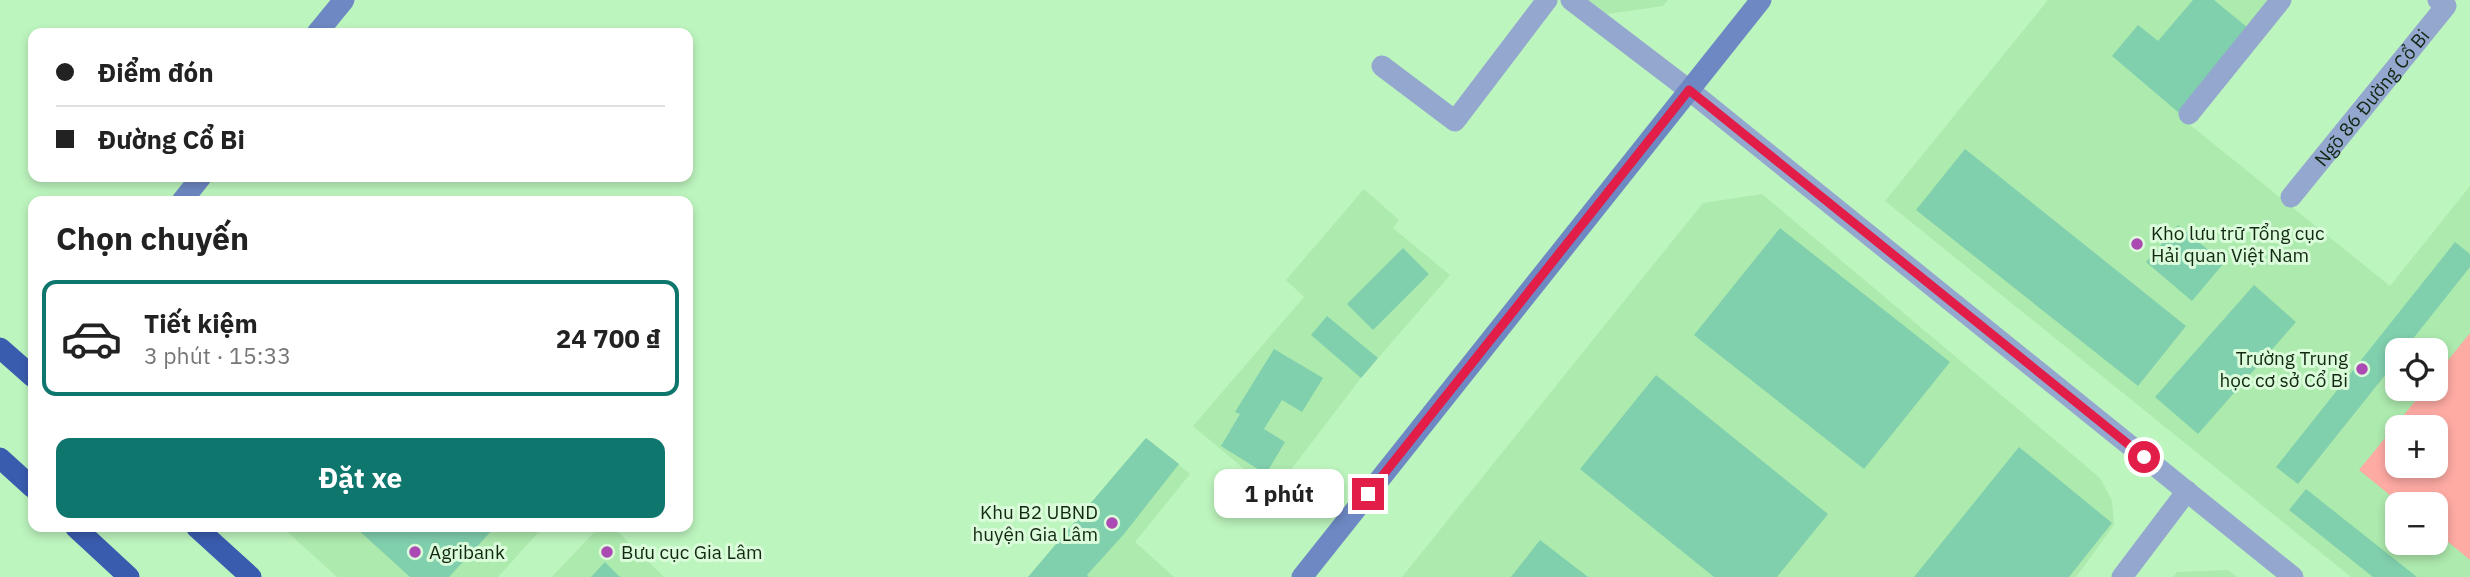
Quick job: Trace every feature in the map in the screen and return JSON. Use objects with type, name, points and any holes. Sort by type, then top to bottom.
[{"type":"highway","points":[[0,348],[28,373]]},
{"type":"highway","points":[[0,458],[28,483]]},
{"type":"highway","points":[[80,532],[129,577]]},
{"type":"highway","points":[[202,532],[251,577]]},
{"type":"main road","points":[[321,28],[344,0]]},
{"type":"main road","points":[[1302,577],[1761,0]]},
{"type":"main road","points":[[186,196],[197,182]]},
{"type":"street","points":[[1382,66],[1455,121],[1547,0]]},
{"type":"street","points":[[1571,0],[1689,90],[2293,577]]},
{"type":"street","points":[[2189,114],[2281,0]]},
{"type":"street","name":"Ngõ 86 Đường Cổ Bi","points":[[2291,197],[2446,6],[2438,0]]},
{"type":"street","points":[[2122,577],[2187,491]]},
{"type":"shaded area","points":[[1589,0],[1668,0],[1663,6],[1607,14]]},
{"type":"shaded area","name":"Kho lưu trữ Tổng cục Hải quan Việt Nam","points":[[2048,0],[2272,0],[2179,116],[2390,286],[2470,186],[2470,577],[2351,577],[1885,201]]},
{"type":"shaded area","points":[[1364,189],[1399,220],[1393,228],[1450,275],[1361,378],[1273,493],[1193,426],[1304,297],[1286,280]]},
{"type":"shaded area","points":[[1762,194],[2100,478],[2112,501],[2114,525],[2076,577],[1402,577],[1703,203]]},
{"type":"shaded area","points":[[2470,333],[2470,560],[2448,542],[2448,492],[2386,492],[2359,470],[2385,438],[2385,478],[2448,478],[2448,415],[2404,415],[2415,401],[2448,401],[2448,360]]},
{"type":"shaded area","name":"Khu B2 UBND huyện Gia Lâm","points":[[1146,438],[1190,474],[1135,542],[1174,577],[1029,577]]},
{"type":"shaded area","name":"Agribank","points":[[288,532],[538,532],[498,577],[337,577]]},
{"type":"shaded area","name":"Bưu cục Gia Lâm","points":[[594,532],[618,532],[664,577],[552,577]]},
{"type":"shaded area","points":[[2228,570],[2237,577],[2173,577],[2177,572]]},
{"type":"building","points":[[2193,0],[2214,0],[2248,28],[2178,112],[2112,56],[2138,25],[2158,41]]},
{"type":"building","points":[[1965,149],[2186,326],[2138,386],[1916,210]]},
{"type":"building","points":[[2178,225],[2224,263],[2192,301],[2146,262]]},
{"type":"building","points":[[1780,228],[1950,362],[1864,469],[1694,335]]},
{"type":"building","points":[[2455,242],[2470,254],[2470,267],[2414,338],[2385,338],[2385,375],[2298,484],[2276,467]]},
{"type":"building","points":[[1403,248],[1429,274],[1373,330],[1347,304]]},
{"type":"building","points":[[2254,285],[2296,322],[2198,434],[2155,397]]},
{"type":"building","points":[[1327,316],[1378,358],[1361,378],[1311,335]]},
{"type":"building","points":[[1274,349],[1323,378],[1302,412],[1282,400],[1264,429],[1285,442],[1266,474],[1221,446],[1240,414],[1235,412]]},
{"type":"building","points":[[1656,375],[1828,514],[1777,577],[1714,577],[1580,469]]},
{"type":"building","name":"Khu B2 UBND huyện Gia Lâm","points":[[1146,438],[1179,464],[1124,534],[1087,575],[1089,577],[1028,577]]},
{"type":"building","points":[[2019,447],[2112,523],[2069,577],[1914,577]]},
{"type":"building","points":[[2306,489],[2385,552],[2385,555],[2389,555],[2417,577],[2373,577],[2289,510]]},
{"type":"building","points":[[360,532],[490,532],[449,577],[410,577]]},
{"type":"building","points":[[1540,540],[1588,577],[1511,577]]},
{"type":"building","points":[[605,562],[620,577],[591,577]]},
{"type":"place","name":"Kho lưu trữ Tổng cục Hải quan Việt Nam","points":[[2137,244]]},
{"type":"place","name":"Trường Trung học cơ sở Cổ Bi","points":[[2362,369]]},
{"type":"place","name":"Khu B2 UBND huyện Gia Lâm","points":[[1112,523]]},
{"type":"place","name":"Agribank","points":[[415,552]]},
{"type":"place","name":"Bưu cục Gia Lâm","points":[[607,552]]},
{"type":"route","points":[[1368,494],[1689,90],[2144,457]]}]
